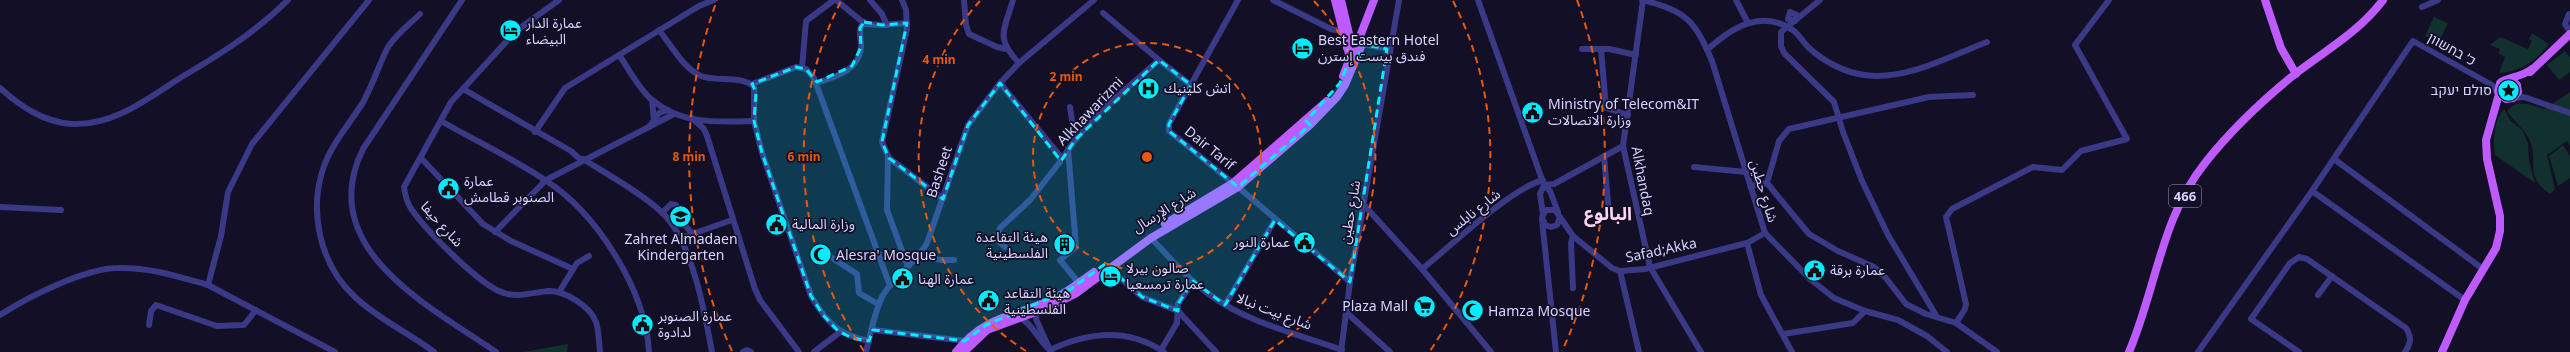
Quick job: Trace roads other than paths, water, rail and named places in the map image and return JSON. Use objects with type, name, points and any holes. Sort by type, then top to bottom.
[{"type":"main road","points":[[1335,0],[1341,31],[1354,44]]},
{"type":"main road","points":[[1341,0],[1354,44]]},
{"type":"main road","name":"شارع الإرسال","points":[[956,352],[965,341],[986,325],[1053,298],[1149,236],[1235,185],[1281,147],[1337,97],[1345,86],[1354,44],[1364,27],[1374,0]]},
{"type":"main road","points":[[2265,0],[2280,48],[2296,74]]},
{"type":"main road","name":"466","points":[[2129,352],[2140,326],[2163,246],[2173,218],[2189,188],[2205,163],[2237,127],[2296,74],[2338,43],[2377,8],[2383,0]]},
{"type":"main road","points":[[1364,27],[1363,39],[1370,46]]},
{"type":"main road","points":[[2442,352],[2465,300],[2496,248],[2500,231],[2500,216],[2487,159],[2487,130],[2496,109],[2504,96],[2518,88],[2532,69],[2570,33]]},
{"type":"main road","points":[[2504,96],[2502,81],[2511,80],[2532,69]]},
{"type":"main road","points":[[2511,80],[2518,88]]},
{"type":"main road","name":"شارع الإرسال","points":[[964,352],[987,330],[1038,311],[1075,294],[1149,236]]},
{"type":"street","points":[[0,88],[30,112],[51,120],[72,124],[114,116],[133,108],[222,54],[255,30],[288,0]]},
{"type":"street","points":[[208,285],[221,236],[228,192],[237,170],[256,139],[369,0]]},
{"type":"street","points":[[462,0],[363,149],[355,165],[351,202],[359,235],[384,270],[496,352]]},
{"type":"street","name":"شارع حيفا","points":[[558,292],[520,295],[504,293],[489,287],[450,252],[412,210],[404,194],[404,187],[451,102],[516,31],[559,0]]},
{"type":"street","points":[[535,132],[565,88],[659,30],[714,0]]},
{"type":"street","points":[[802,68],[806,21],[835,0],[870,25],[907,23]]},
{"type":"street","points":[[870,0],[882,14],[887,25]]},
{"type":"street","points":[[902,0],[906,10],[907,23],[905,39],[881,135],[883,148],[888,156],[943,199]]},
{"type":"street","points":[[964,0],[966,25],[969,34],[997,47],[1006,49]]},
{"type":"street","points":[[1013,0],[1003,36],[1006,49],[1019,64]]},
{"type":"street","name":"Basheet","points":[[866,352],[873,330],[878,304],[890,286],[921,254],[935,226],[968,125],[1000,83],[1019,64],[1094,0]]},
{"type":"street","points":[[1103,13],[1191,85],[1238,0]]},
{"type":"street","points":[[1274,0],[1331,29],[1341,31]]},
{"type":"street","name":"شارع حطين","points":[[1342,351],[1350,282],[1364,205],[1388,49],[1398,0]]},
{"type":"street","points":[[1478,0],[1544,183],[1550,191],[1559,214],[1571,234],[1573,288]]},
{"type":"street","name":"شارع حطين","points":[[1643,0],[1670,6],[1683,15],[1694,26],[1707,50],[1765,233],[1834,298],[1865,311],[1898,320],[1927,336],[1947,352]]},
{"type":"street","name":"Alkhandaq","points":[[1643,0],[1623,146],[1650,267],[1701,352]]},
{"type":"street","points":[[1736,0],[1748,23]]},
{"type":"street","points":[[1820,0],[1781,32],[1780,38],[1784,53],[1830,97],[1862,181],[1888,235],[1937,317]]},
{"type":"street","points":[[1956,322],[1965,309],[1966,304],[1946,217],[1952,209],[2033,168],[2062,170],[2081,151],[2128,139],[2074,45],[2109,0]]},
{"type":"street","points":[[2422,7],[2438,0]]},
{"type":"street","points":[[1786,27],[1788,13],[1808,10]]},
{"type":"street","points":[[1793,12],[1797,15],[1793,28],[1795,32]]},
{"type":"street","points":[[420,14],[387,50],[363,102],[324,165],[319,183],[317,208],[319,233],[327,259],[337,277],[355,297],[371,310],[434,352]]},
{"type":"street","points":[[2569,14],[2565,24],[2570,33]]},
{"type":"street","points":[[1774,23],[1787,18]]},
{"type":"street","points":[[1787,18],[1790,22],[1795,21]]},
{"type":"street","points":[[816,83],[844,73],[852,66],[861,47],[860,28],[864,22]]},
{"type":"street","points":[[1707,50],[1733,28],[1748,23],[1774,23],[1795,32],[1809,48],[1835,65],[1859,74],[1876,76],[1917,68],[1987,42]]},
{"type":"street","points":[[659,30],[687,66],[700,76],[711,79],[752,84],[796,67],[810,72],[816,83],[890,286]]},
{"type":"street","name":"כ׳ בחשוון","points":[[2334,159],[2414,41],[2479,78]]},
{"type":"street","points":[[1354,44],[1388,49]]},
{"type":"street","points":[[1582,49],[1601,49],[1636,55]]},
{"type":"street","points":[[1601,49],[1606,108],[1628,115]]},
{"type":"street","points":[[619,55],[652,100],[671,112],[713,122],[754,121]]},
{"type":"street","name":"Alkhawarizmi","points":[[1005,247],[996,239],[1000,228],[1030,200],[1060,162],[1060,156],[1064,156],[1075,140],[1159,60]]},
{"type":"street","points":[[2479,78],[2502,81]]},
{"type":"street","points":[[2479,78],[2492,85],[2504,96],[2524,98],[2570,113]]},
{"type":"street","points":[[1000,83],[1060,156]]},
{"type":"street","points":[[752,84],[756,92],[754,121],[762,153],[811,296],[823,315],[840,332],[852,338],[869,341]]},
{"type":"street","name":"Dair Tarif","points":[[1191,85],[1169,124],[1169,131],[1235,185]]},
{"type":"street","points":[[2518,88],[2524,98]]},
{"type":"street","points":[[463,89],[535,132],[571,151],[668,218],[681,238],[704,312],[712,352]]},
{"type":"street","points":[[1767,184],[1776,150],[1784,133],[1799,126],[1929,97],[1973,95]]},
{"type":"street","points":[[652,100],[655,115],[654,120]]},
{"type":"street","points":[[1070,107],[1075,140]]},
{"type":"street","points":[[648,128],[659,113],[671,112]]},
{"type":"street","points":[[495,232],[546,180],[574,164],[648,128],[671,112]]},
{"type":"street","points":[[692,118],[704,129],[732,220],[760,300],[799,352]]},
{"type":"street","points":[[441,121],[546,180],[576,207],[598,231],[625,272],[648,331],[649,352]]},
{"type":"street","points":[[708,142],[709,132],[713,122]]},
{"type":"street","name":"شارع نابلس","points":[[1422,269],[1507,200],[1531,183],[1554,184],[1623,146]]},
{"type":"street","points":[[564,148],[574,164]]},
{"type":"street","points":[[1068,149],[1076,247],[1060,260],[1078,282]]},
{"type":"street","points":[[888,156],[887,210],[908,267]]},
{"type":"street","points":[[1604,156],[1609,215],[1614,218]]},
{"type":"street","points":[[421,158],[483,224],[495,232],[573,269]]},
{"type":"street","points":[[2198,352],[2334,159],[2483,269]]},
{"type":"street","points":[[1694,167],[1746,172]]},
{"type":"street","points":[[1544,183],[1540,194],[1556,352]]},
{"type":"street","points":[[1767,184],[1809,234],[1874,266],[1885,277],[1906,304],[1937,317],[1956,322],[1997,352]]},
{"type":"street","points":[[1750,186],[1767,184]]},
{"type":"street","points":[[1235,185],[1350,282]]},
{"type":"street","points":[[2312,191],[2465,300]]},
{"type":"street","points":[[662,213],[671,204],[676,205],[680,220],[693,234]]},
{"type":"street","points":[[1364,205],[1422,269],[1491,352]]},
{"type":"street","points":[[0,207],[61,210]]},
{"type":"street","points":[[1542,217],[1549,209],[1559,214]]},
{"type":"street","points":[[1545,241],[1553,227],[1559,223],[1559,214]]},
{"type":"street","points":[[1542,217],[1545,225],[1571,234]]},
{"type":"street","points":[[681,238],[732,220]]},
{"type":"street","points":[[1225,305],[1275,220]]},
{"type":"street","name":"Safad;Akka","points":[[1571,234],[1605,263],[1620,271],[1636,271],[1747,243],[1765,233]]},
{"type":"street","name":"شارع بيت نبالا","points":[[1149,236],[1192,281],[1225,305],[1267,324],[1342,351]]},
{"type":"street","points":[[1747,243],[1761,295],[1792,352]]},
{"type":"street","points":[[921,254],[940,260],[954,260]]},
{"type":"street","points":[[590,256],[573,269],[558,292],[571,298],[590,314],[596,322],[600,352]]},
{"type":"street","points":[[829,256],[858,274],[859,294],[878,304]]},
{"type":"street","points":[[2300,352],[2251,319],[2290,262],[2299,257],[2307,259],[2406,328],[2411,336],[2405,352]]},
{"type":"street","points":[[1605,263],[1620,267],[1650,267]]},
{"type":"street","points":[[0,315],[24,300],[73,278],[117,268],[160,271],[208,285],[335,352]]},
{"type":"street","points":[[1108,268],[1142,297],[1178,312],[1216,352]]},
{"type":"street","points":[[1620,271],[1639,352]]},
{"type":"street","points":[[2318,294],[2332,276]]},
{"type":"street","points":[[1051,351],[1072,340],[1105,334],[1143,340],[1163,351],[1177,323],[1178,304],[1192,281]]},
{"type":"street","points":[[149,325],[150,311],[156,304],[217,326],[244,325],[256,310]]},
{"type":"street","points":[[1038,311],[1036,320],[1051,351]]},
{"type":"street","points":[[1783,334],[1853,322],[1865,311]]},
{"type":"street","points":[[1347,313],[1390,352]]},
{"type":"street","points":[[1019,317],[1028,323],[1042,344],[1051,351]]},
{"type":"street","points":[[873,330],[965,341]]},
{"type":"street","points":[[814,352],[840,332]]},
{"type":"street","points":[[742,352],[747,350],[751,352]]},
{"type":"place","name":"عمارة الدار البيضاء","points":[[511,31]]},
{"type":"place","name":"Best Eastern Hotel فندق بيست إسترن","points":[[1302,48]]},
{"type":"place","name":"اتش كلينيك","points":[[1148,88]]},
{"type":"place","name":"סולם יעקב","points":[[2508,90]]},
{"type":"place","name":"Ministry of Telecom&IT وزارة الاتصالات","points":[[1533,112]]},
{"type":"place","name":"عمارة الصنوبر قطامش","points":[[449,189]]},
{"type":"place","name":"Zahret Almadaen Kindergarten","points":[[681,217]]},
{"type":"place","name":"وزارة المالية","points":[[776,224]]},
{"type":"place","name":"عمارة النور","points":[[1305,242]]},
{"type":"place","name":"هيئة التقاعدة الفلسطينية","points":[[1064,245]]},
{"type":"place","name":"Alesra' Mosque","points":[[820,255]]},
{"type":"place","name":"عمارة برقة","points":[[1815,270]]},
{"type":"place","name":"صالون بيرلا عمارة ترمسعيا","points":[[1111,276]]},
{"type":"place","name":"عمارة الهنا","points":[[903,279]]},
{"type":"place","name":"هيئة التقاعد الفلسطينية","points":[[989,301]]},
{"type":"place","name":"Plaza Mall","points":[[1424,306]]},
{"type":"place","name":"Hamza Mosque","points":[[1473,311]]},
{"type":"place","name":"عمارة الصنوبر لدادوة","points":[[642,324]]},
{"type":"district","name":"البالوع","points":[[1608,214]]}]
